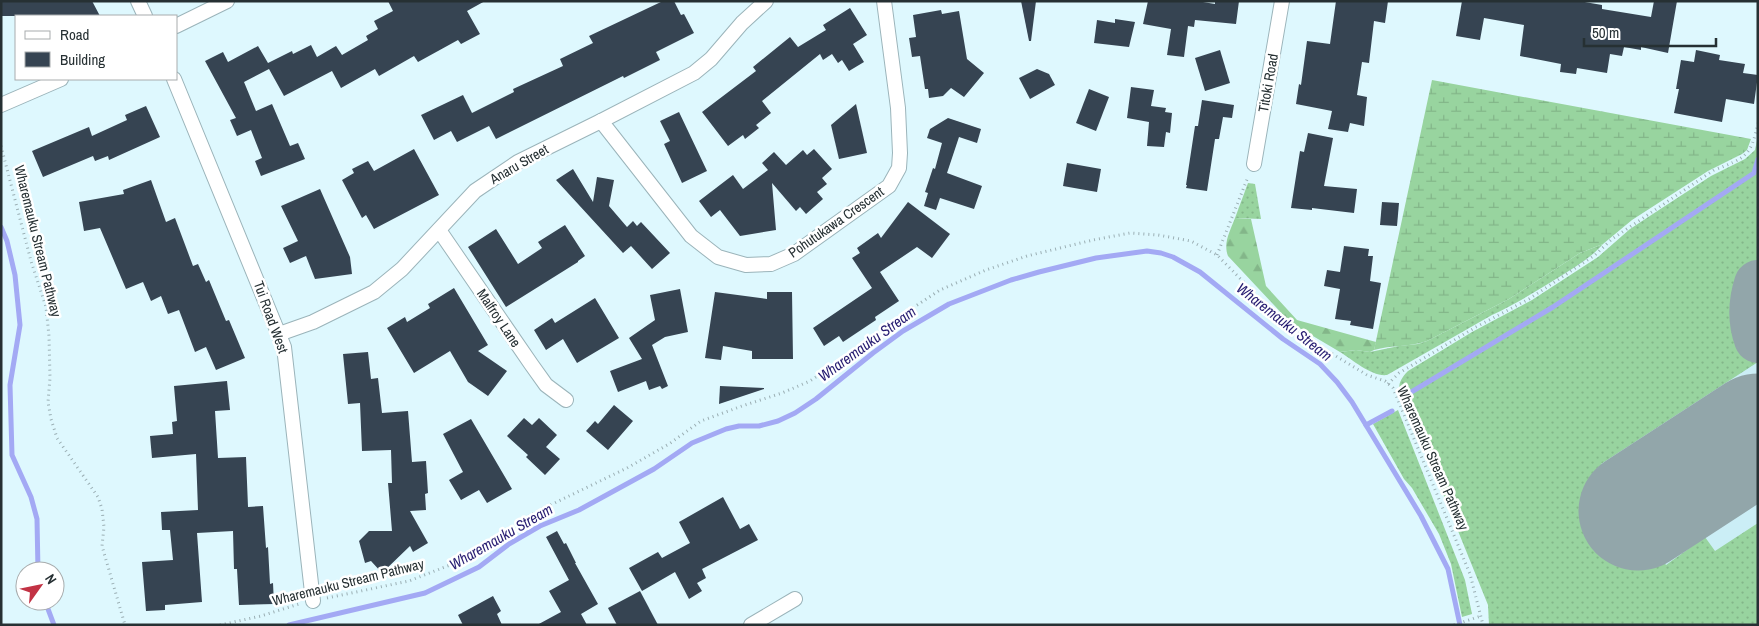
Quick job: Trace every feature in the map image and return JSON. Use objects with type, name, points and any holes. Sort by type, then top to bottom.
[{"type":"street","points":[[138,1],[145,15]]},
{"type":"street","points":[[178,25],[227,1]]},
{"type":"street","name":"Anaru Street","points":[[279,334],[313,322],[374,292],[402,269],[475,191],[518,162],[601,122],[694,73],[711,59],[742,23],[766,1]]},
{"type":"street","name":"Pohutukawa Crescent","points":[[601,122],[690,236],[718,257],[746,265],[771,264],[794,254],[889,186],[899,168],[898,108],[884,1]]},
{"type":"street","name":"Titoki Road","points":[[1254,164],[1282,1]]},
{"type":"street","points":[[1,105],[59,80]]},
{"type":"street","name":"Tui Road West","points":[[174,80],[284,347],[313,601]]},
{"type":"street","name":"Malfroy Lane","points":[[439,230],[546,385],[566,400]]},
{"type":"street","points":[[752,625],[795,599]]},
{"type":"path","points":[[1388,384],[1399,373],[1476,327],[1529,300],[1595,255],[1612,239],[1714,170],[1747,154],[1753,145],[1758,123]]},
{"type":"path","name":"Wharemauku Stream Pathway","points":[[1,146],[31,261],[46,307],[50,378],[48,402],[51,420],[57,438],[98,497],[102,509],[104,527],[102,546],[125,625]]},
{"type":"path","points":[[1217,255],[1254,164]]},
{"type":"path","name":"Wharemauku Stream Pathway","points":[[220,625],[261,616],[313,601],[409,581],[450,565],[536,512],[627,468],[669,444],[701,422],[810,381],[896,318],[940,290],[986,270],[1027,256],[1130,233],[1158,235],[1191,241],[1217,255],[1276,315],[1298,333],[1367,375],[1385,381],[1392,388],[1454,532],[1470,574],[1483,625]]},
{"type":"path","points":[[1454,625],[1481,616]]},
{"type":"shaded area","points":[[1758,136],[1758,625],[1409,410],[1399,393],[1752,163]]},
{"type":"green space","points":[[1432,80],[1751,139],[1747,150],[1742,154],[1708,171],[1632,220],[1603,244],[1580,253],[1509,299],[1427,341],[1374,350]]},
{"type":"green space","points":[[1758,136],[1758,362],[1601,464],[1666,565],[1705,537],[1715,551],[1758,523],[1758,625],[1489,625],[1488,605],[1409,410],[1401,395],[1399,386],[1403,376],[1408,371],[1472,332],[1532,300],[1598,257],[1630,229],[1711,176],[1745,159],[1755,150]]},
{"type":"green space","points":[[1248,183],[1255,184],[1261,219],[1235,218]]},
{"type":"green space","points":[[1235,218],[1251,219],[1266,286],[1297,320],[1376,342],[1374,350],[1370,352],[1356,350],[1340,352],[1287,319],[1228,256],[1226,246]]},
{"type":"green space","points":[[1603,244],[1581,263],[1540,289],[1387,375],[1369,371],[1340,352],[1356,350],[1370,352],[1427,341],[1509,299],[1580,253]]},
{"type":"green space","points":[[1398,410],[1465,580],[1472,614],[1462,617],[1451,564],[1439,534],[1412,488],[1404,479],[1373,424]]},
{"type":"building","points":[[1,1],[92,1],[99,15],[15,15],[1,16]]},
{"type":"building","points":[[388,1],[485,1],[467,11],[480,34],[461,44],[458,40],[418,62],[414,56],[379,76],[375,69],[341,88],[332,71],[284,96],[269,69],[244,82],[256,111],[272,104],[290,146],[298,143],[305,159],[261,176],[255,161],[262,158],[251,130],[237,136],[230,120],[236,118],[205,61],[223,52],[228,62],[258,46],[268,63],[292,51],[293,54],[311,45],[317,57],[336,46],[342,55],[368,40],[366,36],[378,29],[374,21],[393,11]]},
{"type":"building","points":[[663,1],[674,1],[681,15],[684,14],[694,33],[656,52],[660,60],[624,78],[623,76],[496,139],[489,126],[457,142],[451,131],[434,140],[421,115],[463,95],[472,113],[514,92],[513,89],[563,66],[560,59],[593,43],[589,36]]},
{"type":"building","points":[[1021,1],[1036,1],[1031,41],[1029,41]]},
{"type":"building","points":[[1148,1],[1197,1],[1215,4],[1215,1],[1239,1],[1236,24],[1195,20],[1194,27],[1188,26],[1184,57],[1167,55],[1171,29],[1143,24]]},
{"type":"building","points":[[1336,1],[1388,1],[1385,23],[1374,21],[1369,63],[1362,62],[1357,95],[1367,97],[1364,126],[1350,123],[1348,132],[1328,129],[1332,111],[1296,104],[1299,84],[1301,85],[1307,41],[1330,44]]},
{"type":"building","points":[[1462,1],[1579,1],[1602,5],[1602,9],[1651,17],[1654,1],[1677,1],[1668,53],[1641,47],[1641,50],[1624,47],[1622,56],[1610,54],[1607,73],[1577,68],[1576,74],[1560,72],[1561,64],[1520,56],[1524,25],[1484,18],[1480,40],[1456,36]]},
{"type":"building","points":[[850,8],[867,35],[853,44],[864,62],[849,71],[842,60],[838,63],[832,54],[823,60],[820,54],[762,101],[771,113],[756,125],[759,128],[745,139],[743,135],[728,146],[702,112],[756,71],[753,67],[790,37],[798,47],[826,30],[823,25]]},
{"type":"building","points":[[941,10],[942,14],[959,11],[967,59],[984,73],[964,97],[951,88],[943,96],[929,98],[928,89],[925,89],[920,56],[912,57],[909,38],[916,37],[913,15]]},
{"type":"building","points":[[1115,19],[1135,22],[1129,47],[1094,43],[1097,20],[1115,23]]},
{"type":"building","points":[[1220,50],[1230,83],[1205,91],[1195,58]]},
{"type":"building","points":[[1696,50],[1720,55],[1719,60],[1745,64],[1743,73],[1758,75],[1754,104],[1726,99],[1722,122],[1674,113],[1679,89],[1676,89],[1681,60],[1694,62]]},
{"type":"building","points":[[1037,69],[1049,74],[1055,85],[1030,99],[1019,78]]},
{"type":"building","points":[[1131,87],[1154,90],[1151,106],[1166,108],[1165,112],[1172,113],[1170,133],[1166,132],[1164,147],[1147,146],[1149,122],[1127,118]]},
{"type":"building","points":[[1089,89],[1109,97],[1096,131],[1076,123]]},
{"type":"building","points":[[1202,100],[1234,105],[1232,118],[1223,117],[1219,139],[1215,139],[1207,191],[1186,188],[1195,126],[1198,126]]},
{"type":"building","points":[[856,104],[867,153],[839,159],[831,125]]},
{"type":"building","points":[[146,106],[160,137],[109,160],[108,156],[95,161],[93,156],[43,177],[32,151],[89,127],[92,136],[127,120],[125,115]]},
{"type":"building","points":[[679,112],[707,171],[682,183],[664,144],[670,141],[660,121]]},
{"type":"building","points":[[948,118],[981,129],[977,143],[959,137],[947,173],[982,186],[974,209],[940,198],[936,210],[924,206],[928,193],[925,192],[933,168],[935,169],[942,143],[927,138],[930,129]]},
{"type":"building","points":[[1308,133],[1333,138],[1324,186],[1357,189],[1354,213],[1312,208],[1312,210],[1291,208],[1300,151],[1304,152]]},
{"type":"building","points":[[414,149],[439,195],[374,229],[366,215],[362,218],[342,180],[354,173],[352,169],[368,161],[374,171]]},
{"type":"building","points":[[814,149],[832,169],[822,178],[827,184],[817,192],[823,199],[806,214],[800,207],[796,211],[772,183],[776,230],[740,236],[720,210],[711,217],[699,201],[733,175],[743,189],[768,170],[762,163],[774,152],[786,165],[803,150],[807,155]]},
{"type":"building","points":[[1067,163],[1101,169],[1097,192],[1063,186]]},
{"type":"building","points":[[573,169],[593,202],[597,177],[614,180],[609,206],[627,227],[633,221],[637,226],[641,222],[670,253],[652,269],[631,246],[623,253],[556,180]]},
{"type":"building","points":[[151,180],[166,222],[175,218],[193,266],[198,264],[206,282],[209,280],[226,321],[229,320],[245,358],[216,370],[206,347],[195,352],[179,310],[168,314],[161,296],[151,301],[143,282],[126,289],[100,228],[84,231],[79,202],[124,194],[123,190]]},
{"type":"building","points":[[320,189],[350,257],[352,274],[315,279],[306,256],[290,263],[283,248],[298,241],[281,206]]},
{"type":"building","points":[[908,202],[950,234],[932,258],[917,247],[880,272],[899,301],[875,317],[876,320],[843,342],[839,336],[824,346],[813,328],[872,288],[852,258],[860,253],[857,248],[878,233],[881,238]]},
{"type":"building","points":[[1382,202],[1399,203],[1397,226],[1380,225]]},
{"type":"building","points":[[565,225],[585,256],[506,307],[468,247],[496,229],[518,264],[542,248],[538,242]]},
{"type":"building","points":[[1344,246],[1369,249],[1368,256],[1373,256],[1370,281],[1381,283],[1373,329],[1350,325],[1351,321],[1335,319],[1340,289],[1324,286],[1327,270],[1340,272]]},
{"type":"building","points":[[454,288],[488,345],[478,351],[507,371],[488,396],[468,382],[450,351],[414,373],[387,328],[405,317],[407,322],[430,308],[428,304]]},
{"type":"building","points":[[680,289],[688,332],[665,337],[652,345],[668,386],[662,389],[660,386],[649,390],[646,381],[618,392],[610,371],[642,359],[629,338],[655,320],[650,295]]},
{"type":"building","points":[[715,292],[767,299],[767,292],[792,292],[793,359],[752,359],[752,351],[723,346],[721,360],[705,358]]},
{"type":"building","points":[[595,298],[619,338],[577,363],[563,339],[546,350],[534,330],[552,318],[555,323]]},
{"type":"building","points":[[368,352],[371,379],[378,378],[382,413],[408,411],[412,462],[426,461],[428,493],[425,494],[426,510],[410,511],[428,543],[413,552],[410,546],[382,573],[371,561],[365,563],[359,541],[369,531],[392,531],[388,483],[392,483],[391,450],[362,451],[360,403],[348,404],[343,354]]},
{"type":"building","points":[[227,381],[230,410],[215,411],[218,458],[246,457],[248,507],[263,506],[270,584],[273,583],[274,604],[239,605],[237,569],[234,569],[233,531],[197,533],[202,602],[165,605],[165,610],[146,611],[142,562],[173,560],[170,530],[162,530],[161,512],[198,510],[196,454],[152,458],[150,436],[173,434],[172,422],[177,421],[174,386]]},
{"type":"building","points":[[720,386],[764,388],[764,389],[719,404]]},
{"type":"building","points":[[614,405],[633,421],[608,450],[586,431],[595,421],[598,424]]},
{"type":"building","points":[[524,418],[532,425],[539,418],[557,435],[546,447],[560,459],[545,475],[526,457],[528,455],[507,436]]},
{"type":"building","points":[[471,419],[512,489],[487,503],[479,490],[461,500],[449,480],[463,472],[443,434]]},
{"type":"building","points":[[723,497],[740,529],[749,524],[758,540],[702,569],[706,578],[697,583],[702,591],[689,599],[675,572],[642,591],[629,568],[658,552],[662,558],[690,543],[679,522]]},
{"type":"building","points":[[557,531],[564,544],[566,543],[598,604],[581,614],[587,625],[537,625],[561,612],[549,591],[569,580],[546,537]]},
{"type":"building","points":[[640,591],[658,625],[617,625],[608,608]]},
{"type":"building","points":[[493,596],[501,611],[497,614],[502,625],[463,625],[458,615]]},
{"type":"waterway","points":[[1403,397],[1553,307],[1754,173],[1758,159]]},
{"type":"waterway","name":"Wharemauku Stream","points":[[1,227],[7,241],[15,275],[20,325],[10,385],[12,455],[31,497],[37,519],[38,561]]},
{"type":"waterway","name":"Wharemauku Stream","points":[[289,625],[425,593],[479,567],[509,544],[540,526],[579,510],[654,469],[692,443],[726,429],[739,426],[759,426],[778,421],[795,413],[816,399],[903,331],[949,304],[1011,280],[1039,272],[1096,258],[1147,251],[1173,257],[1200,272],[1283,339],[1320,364],[1337,382],[1352,402],[1421,516],[1448,569],[1460,625]]},
{"type":"waterway","points":[[1366,425],[1392,411]]},
{"type":"waterway","name":"Wharemauku Stream","points":[[49,611],[54,625]]},
{"type":"taxiway","points":[[1758,284],[1753,312],[1758,339]]},
{"type":"runway","points":[[1638,511],[1758,433]]}]
